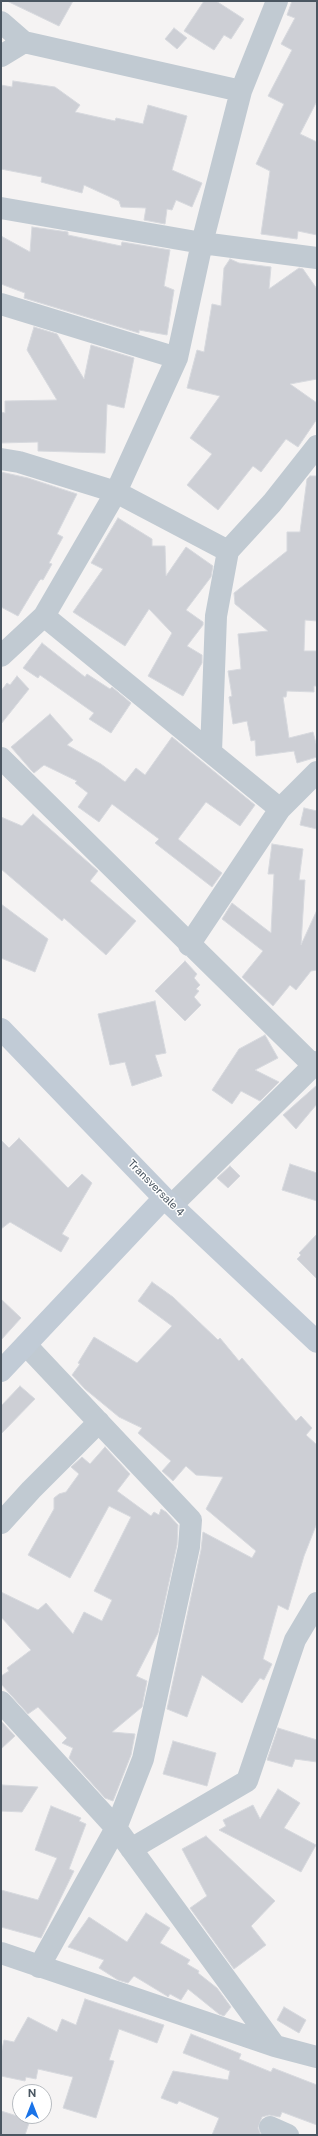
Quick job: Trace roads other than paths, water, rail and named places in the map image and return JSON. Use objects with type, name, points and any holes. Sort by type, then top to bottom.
[{"type":"main road","name":"Transversale 4","points":[[1,1029],[168,1201],[317,1342]]},
{"type":"main road","points":[[1,1371],[168,1201]]},
{"type":"street","points":[[2,653],[44,616],[116,492],[177,358],[202,243],[241,91],[277,1]]},
{"type":"street","points":[[1,22],[24,42],[241,91]]},
{"type":"street","points":[[1,56],[24,42]]},
{"type":"street","points":[[1,208],[202,243],[317,258]]},
{"type":"street","points":[[1,304],[177,358]]},
{"type":"street","points":[[211,752],[216,616],[228,551],[272,503],[317,446]]},
{"type":"street","points":[[1,459],[19,462],[116,492],[228,551]]},
{"type":"street","points":[[44,616],[280,809]]},
{"type":"street","points":[[1,758],[189,945],[315,1064],[168,1201]]},
{"type":"street","points":[[189,945],[280,809],[317,772]]},
{"type":"street","points":[[26,1345],[192,1520],[189,1547],[144,1759],[116,1828],[39,1967]]},
{"type":"street","points":[[1,1523],[31,1490],[99,1422]]},
{"type":"street","points":[[131,1849],[247,1781],[295,1640],[317,1603]]},
{"type":"street","points":[[1,1702],[116,1828],[275,2046]]},
{"type":"street","points":[[1,1953],[275,2046],[317,2057]]}]
